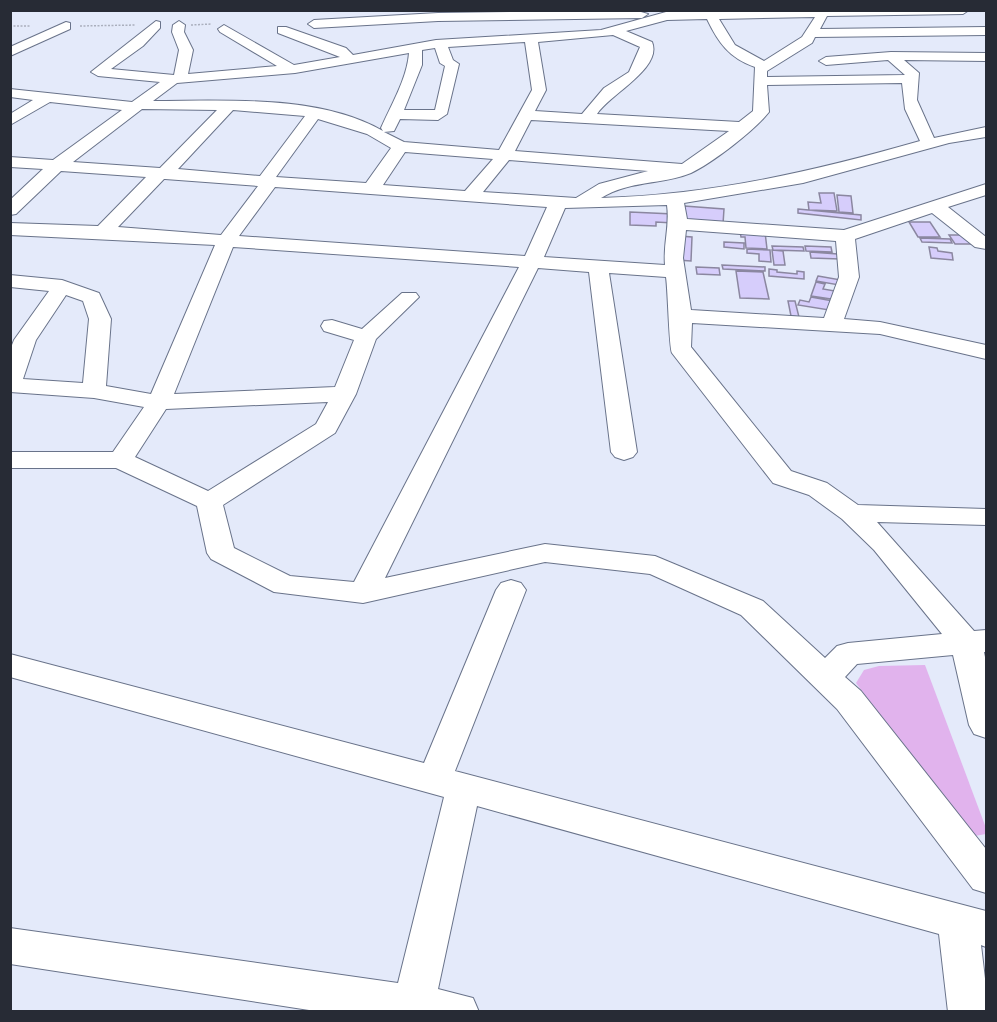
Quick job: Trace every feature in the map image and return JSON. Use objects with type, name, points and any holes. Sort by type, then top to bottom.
[{"type":"street","points":[[652,10],[666,16]]},
{"type":"street","points":[[314,24],[401,15],[433,17],[603,13],[666,16],[715,12],[963,10]]},
{"type":"street","points":[[715,12],[728,49],[764,70],[909,79]]},
{"type":"street","points":[[764,70],[807,40],[824,12]]},
{"type":"street","points":[[156,25],[138,43],[98,72],[177,79],[291,69],[350,59],[367,47],[410,49],[440,44],[602,34],[666,16]]},
{"type":"street","points":[[365,17],[410,49],[416,65],[386,137]]},
{"type":"street","points":[[433,17],[442,34],[458,33],[460,43]]},
{"type":"street","points":[[344,22],[367,47]]},
{"type":"street","points":[[10,210],[54,167],[177,79],[186,51],[178,32],[178,25]]},
{"type":"street","points":[[10,52],[66,26]]},
{"type":"street","points":[[222,26],[291,69]]},
{"type":"street","points":[[282,30],[341,51],[350,59]]},
{"type":"street","points":[[587,118],[597,102],[616,85],[633,76],[647,50],[647,45],[613,30]]},
{"type":"street","points":[[811,33],[987,31]]},
{"type":"street","points":[[470,196],[504,156],[539,90],[531,38]]},
{"type":"street","points":[[394,114],[438,115],[442,111],[452,64],[447,63],[440,44]]},
{"type":"street","points":[[764,70],[808,62],[891,56],[987,57]]},
{"type":"street","points":[[891,56],[912,73],[907,88],[912,112],[929,143]]},
{"type":"street","points":[[363,593],[532,261],[569,203],[634,178],[686,169],[761,112],[764,70]]},
{"type":"street","points":[[10,93],[137,106],[315,113],[329,115],[386,137],[400,147],[686,169]]},
{"type":"street","points":[[10,121],[46,98]]},
{"type":"street","points":[[103,232],[227,108]]},
{"type":"street","points":[[120,460],[159,402],[226,241],[315,113]]},
{"type":"street","points":[[526,115],[742,128]]},
{"type":"street","points":[[10,162],[569,203],[676,201],[837,170],[952,136],[987,132]]},
{"type":"street","points":[[371,189],[400,147]]},
{"type":"street","points":[[679,224],[845,236],[987,189]]},
{"type":"street","points":[[676,201],[679,224],[674,234],[672,261],[677,272],[681,316],[680,348],[782,477],[818,489],[852,513],[976,642],[987,725]]},
{"type":"street","points":[[934,206],[982,243],[987,243]]},
{"type":"street","points":[[10,229],[103,232],[677,272]]},
{"type":"street","points":[[832,324],[849,277],[845,236]]},
{"type":"street","points":[[598,266],[624,452]]},
{"type":"street","points":[[10,281],[62,286],[92,297],[100,319],[94,391]]},
{"type":"street","points":[[62,286],[18,340],[10,383],[94,391],[159,402],[344,394]]},
{"type":"street","points":[[209,502],[327,428],[344,394],[366,337],[409,297]]},
{"type":"street","points":[[681,316],[880,328],[987,351]]},
{"type":"street","points":[[332,326],[366,337]]},
{"type":"street","points":[[10,460],[120,460],[209,502]]},
{"type":"street","points":[[209,502],[221,553],[284,585],[363,593],[545,553],[655,565],[752,608],[849,700],[987,877]]},
{"type":"street","points":[[852,513],[987,517]]},
{"type":"street","points":[[414,1005],[448,785],[511,590]]},
{"type":"street","points":[[825,677],[848,654],[976,642]]},
{"type":"street","points":[[10,665],[972,926],[969,1011]]},
{"type":"street","points":[[10,946],[458,1011]]},
{"type":"path","points":[[10,26],[156,25]]},
{"type":"path","points":[[178,25],[222,26]]},
{"type":"shaded area","points":[[925,665],[986,828],[986,834],[969,837],[856,683],[864,670],[879,666]]},
{"type":"building","points":[[819,193],[834,193],[837,211],[809,210],[808,202],[821,203]]},
{"type":"building","points":[[837,195],[851,196],[853,213],[839,212]]},
{"type":"building","points":[[684,206],[724,209],[723,224],[683,222]]},
{"type":"building","points":[[798,209],[861,215],[861,220],[798,213]]},
{"type":"building","points":[[630,212],[673,214],[673,223],[656,222],[656,226],[630,225]]},
{"type":"building","points":[[909,222],[930,222],[940,237],[918,237]]},
{"type":"building","points":[[740,231],[765,232],[767,249],[746,248],[745,237],[741,237]]},
{"type":"building","points":[[949,235],[969,235],[976,244],[955,244]]},
{"type":"building","points":[[679,236],[692,237],[691,261],[677,260]]},
{"type":"building","points":[[920,238],[950,239],[952,243],[922,242]]},
{"type":"building","points":[[724,242],[744,243],[744,249],[724,247]]},
{"type":"building","points":[[772,246],[803,247],[804,251],[773,250]]},
{"type":"building","points":[[805,246],[831,247],[832,252],[806,251]]},
{"type":"building","points":[[929,247],[952,253],[953,260],[931,258]]},
{"type":"building","points":[[747,249],[770,250],[771,262],[759,261],[759,254],[747,253]]},
{"type":"building","points":[[772,250],[783,251],[785,265],[774,265]]},
{"type":"building","points":[[810,252],[838,254],[840,259],[811,258]]},
{"type":"building","points":[[722,265],[765,267],[765,271],[723,269]]},
{"type":"building","points":[[696,267],[719,268],[720,275],[697,274]]},
{"type":"building","points":[[769,269],[797,274],[797,271],[804,272],[804,279],[769,276]]},
{"type":"building","points":[[736,271],[763,272],[769,299],[740,298]]},
{"type":"building","points":[[818,276],[841,280],[839,285],[816,281]]},
{"type":"building","points":[[816,282],[825,284],[823,289],[835,291],[831,299],[811,296]]},
{"type":"building","points":[[811,297],[833,301],[829,310],[798,305],[800,300],[809,302]]},
{"type":"building","points":[[788,301],[795,301],[799,317],[791,316]]}]
